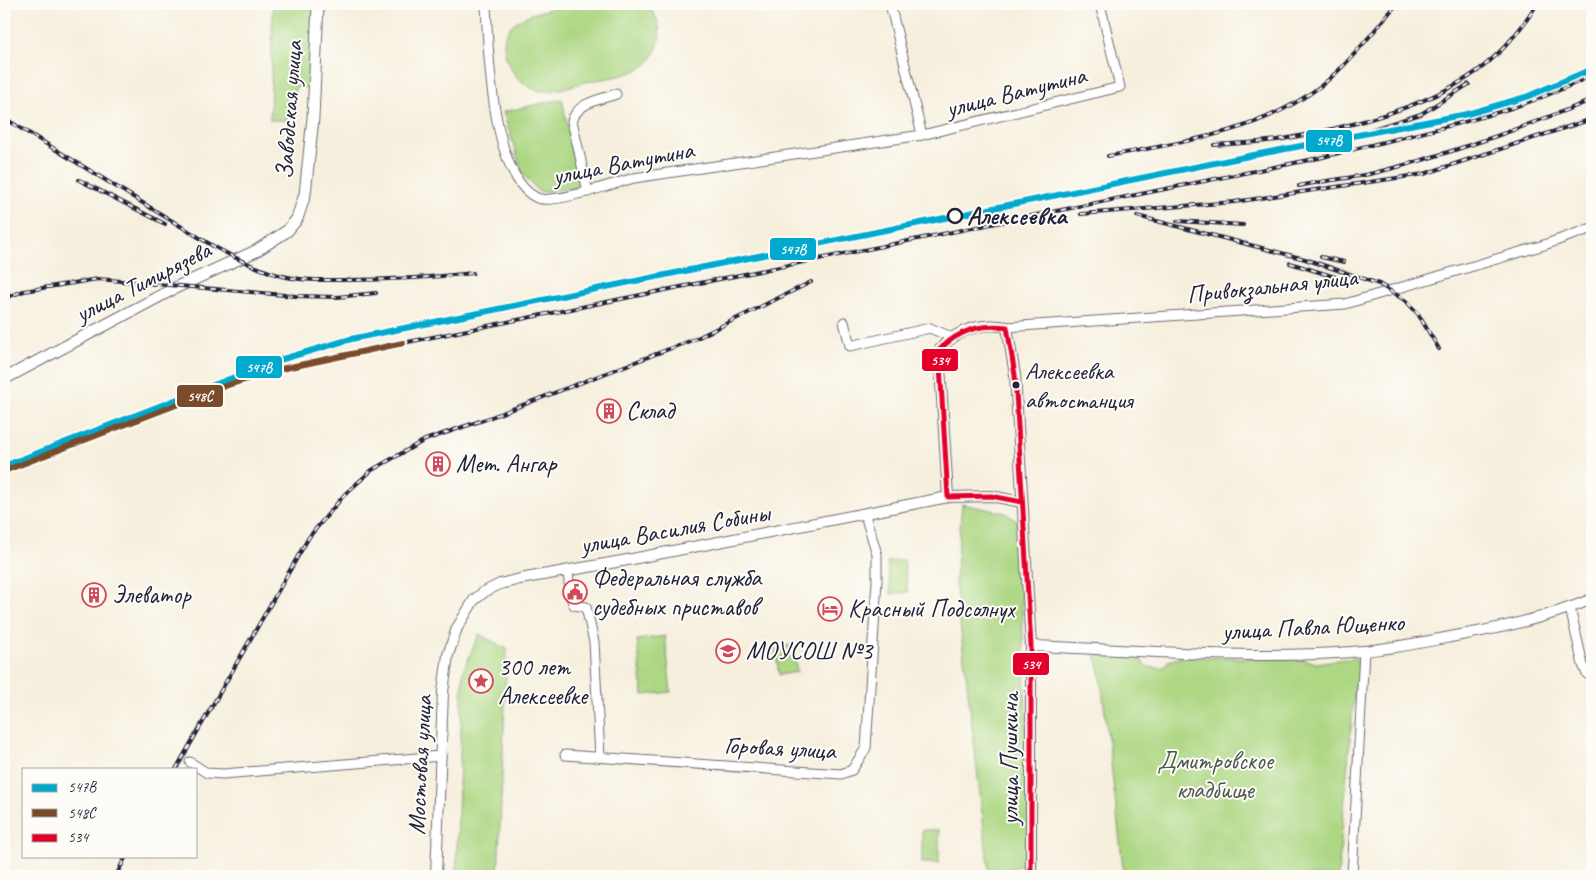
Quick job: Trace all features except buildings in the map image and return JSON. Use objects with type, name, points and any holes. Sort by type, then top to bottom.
[{"type":"main road","name":"Заводская улица","points":[[297,219],[306,184],[316,79],[318,4]]},
{"type":"main road","name":"улица Тимирязева","points":[[4,379],[177,287],[256,251],[287,231],[297,219]]},
{"type":"street","name":"улица Ватутина","points":[[486,4],[486,31],[497,125],[517,180],[537,198],[549,199],[588,192],[634,178],[922,136],[1120,87],[1100,4]]},
{"type":"street","name":"улица Ватутина","points":[[890,4],[922,136]]},
{"type":"street","points":[[588,192],[572,121],[575,112],[583,105],[616,94]]},
{"type":"street","name":"Привокзальная улица","points":[[1006,327],[1345,304],[1544,245],[1592,228]]},
{"type":"street","points":[[844,322],[850,346],[930,328],[951,336]]},
{"type":"street","points":[[948,497],[939,350],[951,336],[972,328],[994,325],[1006,327]]},
{"type":"street","name":"улица Пушкина","points":[[1006,327],[1015,375],[1031,646],[1031,876]]},
{"type":"street","name":"улица Василия Собины","points":[[448,655],[457,628],[474,600],[484,592],[500,584],[865,515],[948,497],[991,496],[1022,502]]},
{"type":"street","name":"Горовая улица","points":[[564,755],[841,774],[852,770],[866,748],[877,581],[877,554],[865,515]]},
{"type":"street","points":[[568,570],[570,594],[574,605],[586,607],[594,642],[600,757]]},
{"type":"street","name":"улица Павла Ющенко","points":[[1031,646],[1245,653],[1364,651],[1523,623],[1592,599]]},
{"type":"street","points":[[1570,608],[1583,665],[1588,674],[1592,675]]},
{"type":"street","points":[[1352,876],[1364,651]]},
{"type":"street","name":"Мостовая улица","points":[[436,876],[444,692],[448,655]]},
{"type":"street","points":[[190,762],[207,773],[223,774],[441,756]]},
{"type":"green space","points":[[273,4],[314,4],[310,88],[295,87],[293,120],[270,120]]},
{"type":"green space","points":[[578,4],[645,4],[653,13],[658,23],[659,39],[654,54],[644,66],[618,76],[549,91],[540,91],[525,84],[514,74],[507,60],[504,44],[506,33],[512,25],[532,14]]},
{"type":"green space","points":[[562,99],[580,187],[539,192],[523,174],[503,112]]},
{"type":"green space","points":[[962,504],[1006,513],[1018,522],[1020,547],[1031,864],[989,872],[955,581]]},
{"type":"green space","points":[[904,560],[908,592],[891,594],[887,562]]},
{"type":"green space","points":[[479,634],[507,649],[498,876],[456,876],[463,671]]},
{"type":"green space","points":[[665,636],[671,692],[643,695],[637,640]]},
{"type":"green space","points":[[793,645],[797,672],[779,675],[775,648]]},
{"type":"green space","name":"Дмитровское кладбище","points":[[1095,655],[1134,656],[1140,658],[1146,667],[1163,668],[1168,661],[1181,657],[1301,659],[1316,663],[1353,658],[1356,660],[1360,669],[1360,685],[1355,684],[1338,876],[1124,876],[1100,671]]},
{"type":"green space","points":[[922,830],[939,830],[939,863],[922,863]]},
{"type":"railway","points":[[1108,156],[1220,133],[1247,125],[1298,101],[1333,76],[1397,4]]},
{"type":"railway","points":[[1214,145],[1257,142],[1306,135],[1378,117],[1425,100],[1467,78],[1487,63],[1515,35],[1537,4]]},
{"type":"railway","points":[[403,343],[1319,158],[1493,114],[1527,103],[1592,75]]},
{"type":"railway","points":[[1344,138],[1421,114],[1469,84]]},
{"type":"railway","points":[[1299,186],[1365,175],[1402,166],[1511,131],[1592,100]]},
{"type":"railway","points":[[4,118],[213,246],[243,262],[275,274],[300,279],[376,280],[473,273]]},
{"type":"railway","points":[[1081,214],[1234,202],[1424,174],[1592,119]]},
{"type":"railway","points":[[79,180],[165,224]]},
{"type":"railway","points":[[1137,216],[1305,259],[1379,284],[1406,301],[1418,314],[1439,349]]},
{"type":"railway","points":[[1177,221],[1243,225]]},
{"type":"railway","points":[[1321,257],[1344,262]]},
{"type":"railway","points":[[1290,263],[1335,277]]},
{"type":"railway","points":[[4,298],[24,291],[98,279],[296,296],[337,297],[376,293]]},
{"type":"railway","points":[[177,768],[309,537],[345,494],[372,470],[425,440],[486,419],[695,339],[811,282]]},
{"type":"railway","points":[[116,876],[125,858]]},
{"type":"transit line","name":"547В","points":[[4,466],[276,361],[351,339],[1254,155],[1467,114],[1526,97],[1592,69]]},
{"type":"transit line","name":"534","points":[[1022,502],[991,496],[948,497],[939,350],[954,338],[970,330],[997,326],[1007,327],[1015,375],[1031,646],[1031,876]]},
{"type":"transit line","name":"548С","points":[[4,471],[228,385],[281,369],[403,343]]},
{"type":"place","name":"Алексеевка","points":[[955,216]]},
{"type":"place","name":"Алексеевка автостанция","points":[[1016,385]]},
{"type":"place","name":"Склад","points":[[609,411]]},
{"type":"place","name":"Мет. Ангар","points":[[438,464]]},
{"type":"place","name":"Федеральная служба судебных приставов","points":[[575,592]]},
{"type":"place","name":"Элеватор","points":[[94,595]]},
{"type":"place","name":"Красный Подсолнух","points":[[830,609]]},
{"type":"place","name":"МОУСОШ №3","points":[[728,651]]},
{"type":"place","name":"300 лет Алексеевке","points":[[481,681]]}]
